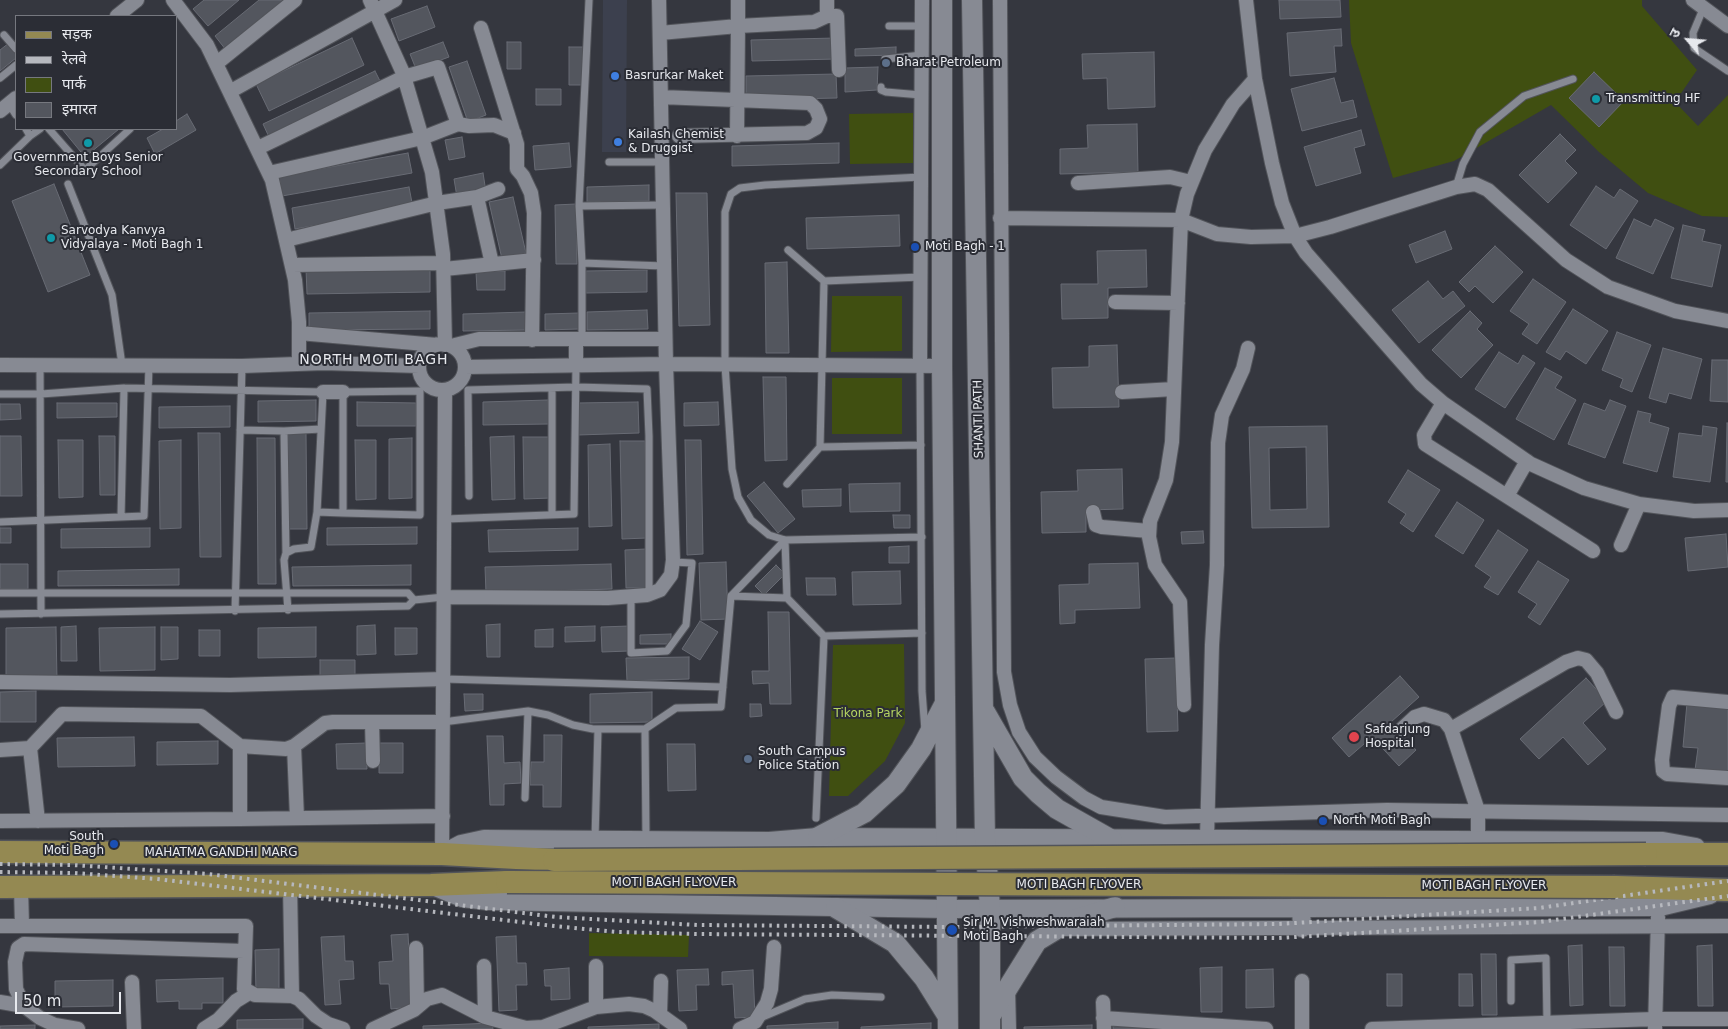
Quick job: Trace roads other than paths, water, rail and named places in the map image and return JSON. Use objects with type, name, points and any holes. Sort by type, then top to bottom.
[{"type":"main road","points":[[942,0],[942,366],[947,1022]]},
{"type":"main road","name":"SHANTI PATH","points":[[972,0],[985,839],[990,908],[990,1022]]},
{"type":"main road","points":[[817,828],[864,813],[896,784],[926,741],[946,700]]},
{"type":"main road","points":[[984,710],[1023,778],[1038,793],[1057,809],[1121,840]]},
{"type":"main road","name":"MAHATMA GANDHI MARG","points":[[0,852],[442,854]]},
{"type":"main road","name":"MOTI BAGH FLYOVER","points":[[442,854],[554,860],[1728,853]]},
{"type":"main road","name":"MOTI BAGH FLYOVER","points":[[431,885],[507,882],[1615,887],[1728,890]]},
{"type":"main road","points":[[10,887],[431,885]]},
{"type":"main road","points":[[990,1022],[1008,984],[1037,941],[1070,921],[1120,907]]},
{"type":"main road","points":[[836,908],[895,944],[924,978],[947,1022]]},
{"type":"street","points":[[216,63],[295,0]]},
{"type":"street","points":[[231,91],[372,6],[395,0]]},
{"type":"street","points":[[445,597],[631,596],[649,594],[660,590],[671,575],[673,562],[665,339],[659,0]]},
{"type":"street","points":[[736,136],[738,0]]},
{"type":"street","points":[[827,0],[827,16]]},
{"type":"street","points":[[920,366],[922,0]]},
{"type":"street","points":[[1000,0],[1002,617],[1004,672],[1010,705],[1019,732],[1034,757],[1056,777],[1101,807],[1165,817],[1387,810],[1728,815]]},
{"type":"street","points":[[1246,0],[1255,79],[1272,163],[1282,202],[1294,236],[1306,253],[1415,377],[1443,403],[1527,461],[1584,488],[1639,504],[1694,511],[1728,510]]},
{"type":"street","points":[[117,15],[135,1]]},
{"type":"street","points":[[177,2],[207,45],[231,91],[269,173],[295,280],[299,364]]},
{"type":"street","points":[[1698,4],[1728,26]]},
{"type":"street","points":[[372,6],[404,77],[432,172],[444,266],[444,345]]},
{"type":"street","points":[[660,33],[814,22],[827,16],[837,16],[839,70]]},
{"type":"street","points":[[481,28],[517,144],[517,168],[531,193],[534,213],[532,340]]},
{"type":"street","points":[[258,148],[404,77],[438,67],[458,124]]},
{"type":"street","points":[[1184,704],[1180,602],[1155,565],[1150,551],[1149,531],[1150,521],[1170,461],[1181,220],[1191,182],[1217,130],[1233,104],[1255,79]]},
{"type":"street","points":[[661,96],[810,103],[816,108],[820,119],[816,128],[807,133],[679,136]]},
{"type":"street","points":[[269,173],[422,138],[458,124],[494,125],[514,133]]},
{"type":"street","points":[[1078,183],[1170,177],[1191,182]]},
{"type":"street","points":[[1000,218],[1181,220],[1217,234],[1251,237],[1294,236],[1330,227],[1456,187],[1475,184],[1488,190],[1566,260],[1608,286],[1674,311],[1728,321]]},
{"type":"street","points":[[286,240],[436,203],[477,197],[498,189]]},
{"type":"street","points":[[477,197],[492,264]]},
{"type":"street","points":[[292,266],[444,266],[534,260]]},
{"type":"street","points":[[1115,302],[1178,303]]},
{"type":"street","points":[[299,333],[444,345],[461,354],[465,367],[464,373],[457,384],[445,390],[435,389],[427,384],[420,373],[419,366],[425,353],[444,345],[479,339],[665,339]]},
{"type":"street","points":[[576,366],[579,340]]},
{"type":"street","points":[[1207,838],[1212,645],[1217,565],[1218,444],[1222,415],[1243,369],[1248,348]]},
{"type":"street","points":[[0,365],[242,366],[299,364],[419,366]]},
{"type":"street","points":[[465,367],[666,364],[942,366]]},
{"type":"street","points":[[1122,392],[1174,388]]},
{"type":"street","points":[[445,390],[446,519],[442,854],[461,844],[484,839],[769,841],[781,843],[791,850],[798,861],[800,873],[798,886],[790,896],[780,903],[767,905]]},
{"type":"street","points":[[323,392],[343,392]]},
{"type":"street","points":[[1443,403],[1424,435],[1425,444],[1593,551]]},
{"type":"street","points":[[1507,496],[1527,461]]},
{"type":"street","points":[[1621,545],[1639,504]]},
{"type":"street","points":[[1093,512],[1096,524],[1102,527],[1149,531]]},
{"type":"street","points":[[1451,729],[1566,662],[1578,658],[1586,660],[1597,673],[1616,712]]},
{"type":"street","points":[[0,682],[230,685],[444,679]]},
{"type":"street","points":[[1728,702],[1673,697],[1668,706],[1662,760],[1663,771],[1667,774],[1728,778]]},
{"type":"street","points":[[0,750],[30,748],[62,714],[201,716],[240,746],[286,749],[294,746],[325,724],[443,722]]},
{"type":"street","points":[[1402,730],[1415,717],[1424,714],[1444,720],[1451,729],[1478,810],[1478,841]]},
{"type":"street","points":[[372,722],[373,761]]},
{"type":"street","points":[[240,746],[240,819]]},
{"type":"street","points":[[294,746],[297,818]]},
{"type":"street","points":[[30,748],[38,821]]},
{"type":"street","points":[[0,821],[443,816]]},
{"type":"street","points":[[769,841],[817,828],[985,839],[1121,840],[1207,838],[1662,841],[1728,853]]},
{"type":"street","points":[[1120,907],[1121,840]]},
{"type":"street","points":[[290,885],[292,996]]},
{"type":"street","points":[[431,885],[462,898],[488,901],[946,909],[1120,907],[1660,907],[1728,890]]},
{"type":"street","points":[[10,887],[22,926]]},
{"type":"street","points":[[1655,1024],[1657,926],[1660,907]]},
{"type":"street","points":[[1301,908],[1302,928]]},
{"type":"street","points":[[0,926],[246,926],[243,983],[249,993],[255,996],[292,996],[299,999],[316,1016],[328,1024],[343,1029]]},
{"type":"street","points":[[1054,929],[1180,930],[1728,926]]},
{"type":"street","points":[[24,1006],[16,989],[15,962],[18,948],[24,944],[244,951]]},
{"type":"street","points":[[740,1029],[758,1019],[767,1003],[774,947]]},
{"type":"street","points":[[416,948],[417,1007]]},
{"type":"street","points":[[484,966],[485,1017]]},
{"type":"street","points":[[596,966],[596,1007]]},
{"type":"street","points":[[660,1014],[661,981]]},
{"type":"street","points":[[1302,981],[1302,1029]]},
{"type":"street","points":[[132,982],[134,1029]]},
{"type":"street","points":[[1008,984],[1009,1029]]},
{"type":"street","points":[[204,1029],[218,1020],[236,1001],[249,993]]},
{"type":"street","points":[[373,1029],[417,1007],[427,999],[442,995],[485,1017],[526,1028],[560,1025],[569,1016],[596,1007],[630,1004],[644,1006],[660,1014],[680,1029]]},
{"type":"street","points":[[0,1002],[24,1006],[40,1018],[54,1025],[78,1029]]},
{"type":"street","points":[[1103,1002],[1104,1024],[1266,1029]]},
{"type":"street","points":[[1372,1029],[1655,1024],[1728,1019]]},
{"type":"lane","points":[[579,340],[582,263],[579,206],[590,0]]},
{"type":"lane","points":[[1698,4],[1693,33],[1694,48],[1728,71]]},
{"type":"lane","points":[[889,26],[922,26]]},
{"type":"lane","points":[[4,35],[15,48]]},
{"type":"lane","points":[[885,59],[922,55]]},
{"type":"lane","points":[[0,78],[15,66]]},
{"type":"lane","points":[[1456,187],[1463,164],[1480,132],[1524,96],[1573,79]]},
{"type":"lane","points":[[881,87],[886,92],[921,95]]},
{"type":"lane","points":[[27,130],[30,136]]},
{"type":"lane","points":[[0,165],[39,130]]},
{"type":"lane","points":[[50,130],[85,170],[129,130]]},
{"type":"lane","points":[[609,162],[662,162]]},
{"type":"lane","points":[[921,176],[765,185],[740,188],[731,194],[725,212],[725,365],[732,469],[738,497],[751,520],[770,535],[785,540],[922,538]]},
{"type":"lane","points":[[68,184],[112,295],[122,365]]},
{"type":"lane","points":[[579,206],[663,205]]},
{"type":"lane","points":[[788,250],[824,281],[920,277]]},
{"type":"lane","points":[[582,263],[664,266]]},
{"type":"lane","points":[[787,484],[820,447],[824,281]]},
{"type":"lane","points":[[40,364],[41,614]]},
{"type":"lane","points":[[0,522],[144,516],[149,365]]},
{"type":"lane","points":[[235,611],[242,366]]},
{"type":"lane","points":[[446,519],[574,514],[576,366]]},
{"type":"lane","points":[[920,366],[922,691],[926,741]]},
{"type":"lane","points":[[469,496],[468,390],[576,387],[647,389],[650,436],[649,594]]},
{"type":"lane","points":[[121,517],[124,388]]},
{"type":"lane","points":[[0,394],[41,394],[124,388],[241,392],[323,392],[317,512],[311,547],[294,549],[286,553]]},
{"type":"lane","points":[[552,388],[552,515]]},
{"type":"lane","points":[[317,512],[343,513],[420,515],[420,391],[343,392],[343,513]]},
{"type":"lane","points":[[240,430],[284,431],[321,429]]},
{"type":"lane","points":[[284,431],[286,553],[284,560],[288,610]]},
{"type":"lane","points":[[820,447],[921,445]]},
{"type":"lane","points":[[443,722],[528,711],[548,715],[573,725],[598,729],[644,729],[676,708],[721,707],[730,596],[785,540]]},
{"type":"lane","points":[[785,540],[787,598],[824,636],[817,828]]},
{"type":"lane","points":[[631,596],[631,653],[667,651],[686,625],[692,563],[673,562]]},
{"type":"lane","points":[[0,593],[408,593],[414,600]]},
{"type":"lane","points":[[730,596],[787,598]]},
{"type":"lane","points":[[0,614],[288,610],[408,606],[414,600],[445,597]]},
{"type":"lane","points":[[824,636],[922,633]]},
{"type":"lane","points":[[444,679],[723,687]]},
{"type":"lane","points":[[525,798],[528,711]]},
{"type":"lane","points":[[595,839],[598,729]]},
{"type":"lane","points":[[644,729],[646,840]]},
{"type":"lane","points":[[1511,1001],[1511,960],[1546,958],[1539,1025]]},
{"type":"lane","points":[[758,1019],[805,1000],[832,995],[881,997]]},
{"type":"railway","points":[[0,864],[73,865],[208,874],[556,917],[697,925],[951,927],[1279,924],[1539,908],[1728,881]]},
{"type":"railway","points":[[0,872],[74,873],[157,879],[554,926],[617,932],[695,934],[1279,938],[1540,922],[1728,896]]},
{"type":"place","name":"Bharat Petroleum","points":[[886,63]]},
{"type":"place","name":"Basrurkar Maket","points":[[615,76]]},
{"type":"place","name":"Transmitting HF","points":[[1596,99]]},
{"type":"place","name":"Kailash Chemist & Druggist","points":[[618,142]]},
{"type":"place","name":"Government Boys Senior Secondary School","points":[[88,143]]},
{"type":"place","name":"Sarvodya Kanvya Vidyalaya - Moti Bagh 1","points":[[51,238]]},
{"type":"place","name":"Moti Bagh - 1","points":[[915,247]]},
{"type":"place","name":"Safdarjung Hospital","points":[[1354,737]]},
{"type":"place","name":"South Campus Police Station","points":[[748,759]]},
{"type":"place","name":"North Moti Bagh","points":[[1323,821]]},
{"type":"place","name":"South Moti Bagh","points":[[114,844]]},
{"type":"place","name":"Sir M. Vishweshwaraiah Moti Bagh","points":[[952,930]]},
{"type":"district","name":"NORTH MOTI BAGH","points":[[374,360]]},
{"type":"park label","name":"Tikona Park","points":[[868,714]]}]
